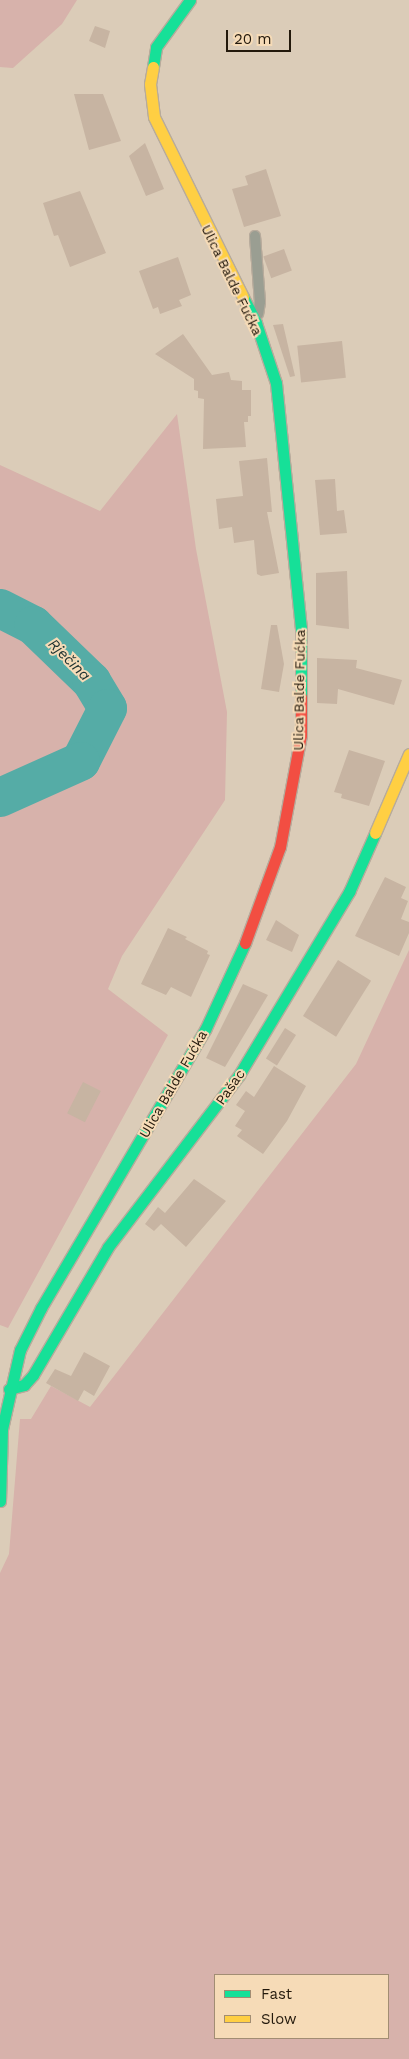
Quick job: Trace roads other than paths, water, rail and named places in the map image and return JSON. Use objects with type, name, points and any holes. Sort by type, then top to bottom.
[{"type":"main road","name":"Ulica Balde Fućka","points":[[0,1501],[2,1429],[9,1389],[20,1350],[41,1308],[205,1030],[258,914],[282,837],[301,735],[301,628],[276,383],[256,323],[177,169],[154,118],[150,84],[156,47],[190,0]]},
{"type":"main road","name":"Pašac","points":[[9,1389],[28,1382],[108,1247],[239,1075],[348,892],[409,754]]},
{"type":"lane","points":[[255,236],[260,302],[256,323]]},
{"type":"waterway","name":"Rječina","points":[[0,608],[33,625],[91,681],[107,708],[80,761],[0,797]]}]
